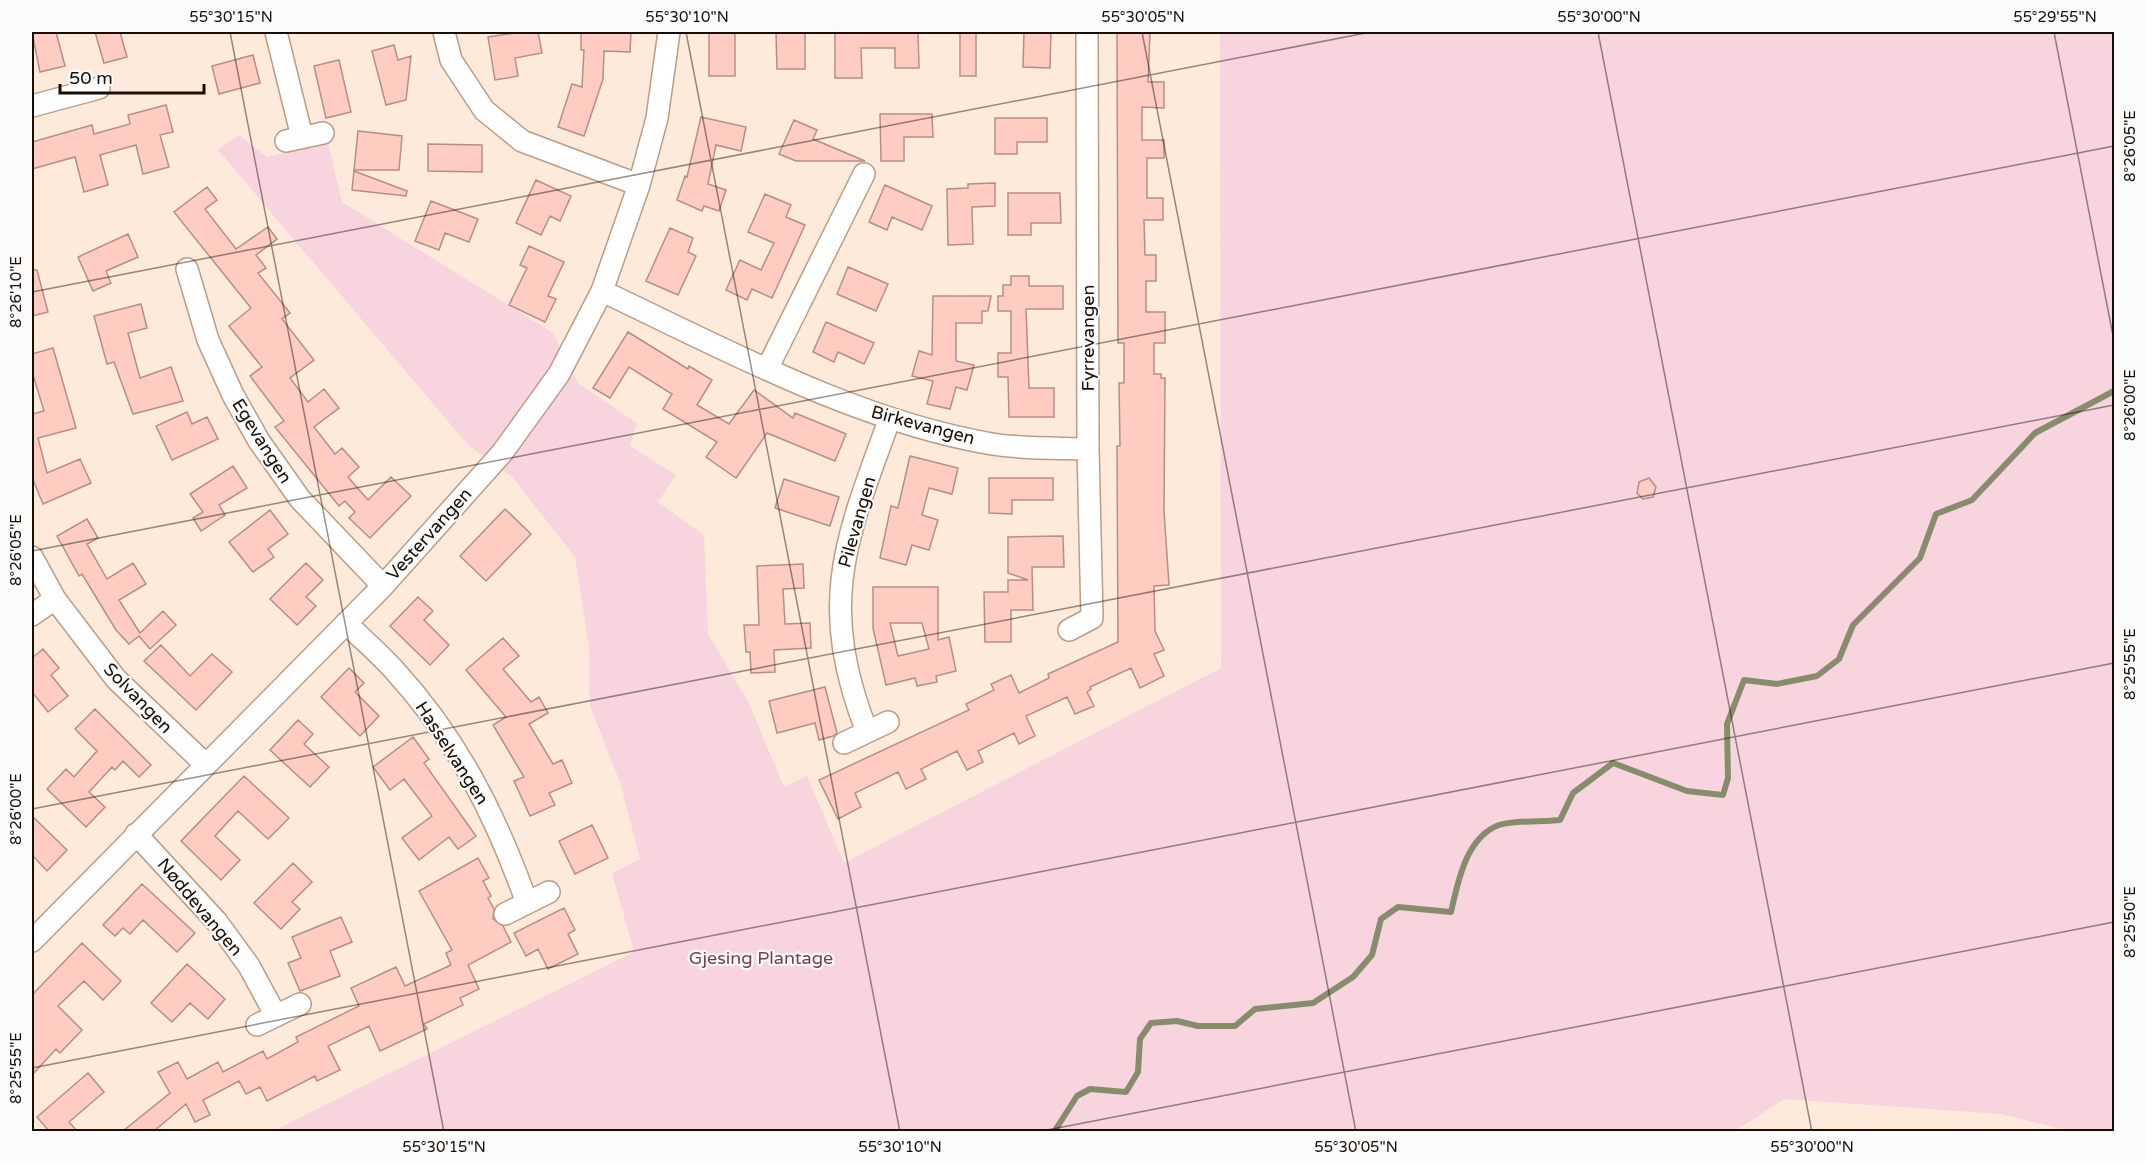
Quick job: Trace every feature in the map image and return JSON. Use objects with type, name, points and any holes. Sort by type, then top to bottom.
[{"type":"street","points":[[276,32],[304,137]]},
{"type":"street","points":[[444,32],[452,60],[484,110],[522,141],[639,185]]},
{"type":"street","name":"Vestervangen","points":[[32,941],[383,586],[502,453],[559,374],[602,291],[639,185],[657,118],[669,32]]},
{"type":"street","name":"Fyrrevangen","points":[[1069,630],[1092,618],[1088,449],[1087,32]]},
{"type":"street","points":[[32,106],[99,88]]},
{"type":"street","points":[[767,369],[864,174]]},
{"type":"street","name":"Egevangen","points":[[187,269],[208,340],[233,395],[259,441],[300,499],[383,586]]},
{"type":"street","name":"Birkevangen","points":[[602,291],[827,396],[890,418],[992,444],[1088,449]]},
{"type":"street","name":"Pilevangen","points":[[867,732],[851,690],[841,646],[839,601],[844,557],[855,514],[890,418]]},
{"type":"street","name":"Solvangen","points":[[32,557],[55,599],[116,679],[205,764]]},
{"type":"street","points":[[32,615],[55,599]]},
{"type":"street","name":"Hasselvangen","points":[[346,623],[394,670],[450,741],[474,779],[504,839],[527,903]]},
{"type":"street","points":[[844,743],[888,722]]},
{"type":"street","name":"Nøddevangen","points":[[136,834],[217,922],[249,966],[276,1016]]},
{"type":"street","points":[[505,914],[549,892]]},
{"type":"street","points":[[257,1025],[300,1004]]},
{"type":"green space","name":"Gjesing Plantage","points":[[1220,32],[2114,32],[2114,1131],[2069,1131],[2001,1114],[1784,1099],[1734,1132],[273,1131],[634,952],[612,873],[640,859],[621,785],[590,706],[589,648],[575,557],[513,478],[468,445],[218,150],[239,135],[267,157],[328,142],[342,202],[553,333],[578,383],[637,423],[630,446],[676,475],[658,502],[704,535],[708,634],[749,703],[784,787],[807,776],[844,863],[1221,668]]},
{"type":"building","points":[[32,32],[56,32],[65,66],[40,72]]},
{"type":"building","points":[[95,32],[120,32],[127,57],[104,63]]},
{"type":"building","points":[[538,32],[542,53],[515,58],[518,76],[495,80],[488,37]]},
{"type":"building","points":[[581,32],[631,32],[630,52],[604,51],[603,79],[584,136],[558,127],[572,84],[582,87],[584,50],[581,50]]},
{"type":"building","points":[[709,32],[735,32],[735,76],[709,76]]},
{"type":"building","points":[[776,32],[805,32],[805,69],[777,69]]},
{"type":"building","points":[[835,32],[918,32],[919,68],[895,68],[895,48],[861,48],[862,78],[835,78]]},
{"type":"building","points":[[960,32],[976,32],[976,76],[960,76]]},
{"type":"building","points":[[1024,32],[1051,32],[1050,68],[1023,67]]},
{"type":"building","points":[[1117,32],[1150,32],[1148,82],[1164,82],[1164,108],[1142,107],[1142,140],[1164,140],[1164,158],[1147,158],[1147,198],[1163,198],[1163,220],[1144,220],[1145,255],[1156,255],[1156,281],[1146,281],[1146,312],[1165,312],[1165,343],[1154,343],[1154,374],[1161,374],[1161,378],[1165,378],[1164,511],[1169,585],[1154,586],[1155,631],[1164,650],[1154,654],[1164,676],[1140,688],[1131,668],[1090,687],[1091,689],[1087,692],[1094,706],[1075,714],[1067,697],[1026,716],[1035,736],[1019,744],[1014,733],[978,751],[983,762],[967,770],[957,751],[921,769],[926,779],[906,789],[898,772],[855,793],[861,807],[838,819],[819,780],[969,710],[966,704],[994,690],[991,684],[1011,675],[1019,693],[1049,678],[1048,674],[1118,642],[1117,446],[1120,446],[1119,383],[1124,383],[1124,343],[1118,343]]},
{"type":"building","points":[[394,45],[398,60],[411,56],[406,100],[386,105],[372,51]]},
{"type":"building","points":[[253,55],[260,83],[219,94],[212,66]]},
{"type":"building","points":[[339,60],[351,112],[326,118],[314,66]]},
{"type":"building","points":[[166,105],[173,132],[160,135],[169,167],[143,174],[136,145],[100,155],[108,185],[84,192],[75,157],[32,169],[32,142],[92,125],[94,134],[130,124],[128,115]]},
{"type":"building","points":[[880,114],[932,114],[933,137],[904,137],[904,161],[881,161]]},
{"type":"building","points":[[701,117],[746,127],[741,151],[716,145],[708,184],[726,190],[719,211],[704,206],[702,211],[677,200],[685,176],[687,177]]},
{"type":"building","points":[[995,118],[1047,118],[1047,142],[1017,142],[1017,154],[995,154]]},
{"type":"building","points":[[794,120],[817,130],[813,139],[865,161],[796,161],[779,154]]},
{"type":"building","points":[[358,131],[402,136],[399,170],[354,170]]},
{"type":"building","points":[[428,144],[482,145],[482,172],[428,171]]},
{"type":"building","points":[[354,171],[407,191],[406,196],[352,190]]},
{"type":"building","points":[[536,180],[571,196],[560,221],[550,216],[541,235],[516,223]]},
{"type":"building","points":[[995,183],[995,206],[972,207],[973,244],[948,245],[947,189],[968,188],[968,184]]},
{"type":"building","points":[[885,185],[932,206],[922,230],[892,217],[887,230],[869,222]]},
{"type":"building","points":[[207,187],[217,200],[205,209],[236,249],[268,227],[277,239],[256,255],[266,268],[258,273],[290,313],[282,319],[314,360],[290,378],[308,402],[324,389],[339,408],[314,427],[335,454],[342,448],[359,467],[348,477],[368,500],[391,477],[411,496],[370,538],[349,518],[355,512],[345,501],[339,506],[275,427],[284,421],[250,376],[262,367],[229,326],[251,308],[174,212]]},
{"type":"building","points":[[1008,193],[1060,193],[1061,223],[1031,223],[1031,235],[1008,235]]},
{"type":"building","points":[[765,194],[791,205],[786,217],[805,225],[772,298],[752,289],[747,300],[726,290],[740,260],[761,270],[774,243],[748,232]]},
{"type":"building","points":[[431,201],[478,219],[469,242],[445,233],[439,250],[415,241]]},
{"type":"building","points":[[670,228],[693,238],[688,252],[696,256],[678,295],[646,281]]},
{"type":"building","points":[[128,234],[138,257],[106,271],[111,283],[93,291],[78,257]]},
{"type":"building","points":[[529,246],[564,262],[548,296],[556,299],[545,322],[509,305],[527,268],[520,265]]},
{"type":"building","points":[[848,267],[888,284],[876,311],[837,294]]},
{"type":"building","points":[[32,270],[37,270],[48,312],[32,316]]},
{"type":"building","points":[[1011,276],[1029,276],[1029,286],[1063,286],[1063,309],[1026,309],[1029,388],[1054,388],[1054,417],[1009,417],[1008,377],[998,377],[998,353],[1011,353],[1011,311],[998,311],[998,296],[1003,296],[1003,285],[1011,285]]},
{"type":"building","points":[[933,296],[991,296],[988,311],[982,311],[982,323],[956,323],[956,361],[974,365],[967,390],[956,387],[950,409],[927,404],[933,381],[912,376],[919,351],[932,355]]},
{"type":"building","points":[[141,304],[147,328],[128,333],[140,378],[171,367],[183,401],[133,414],[114,362],[107,364],[94,316]]},
{"type":"building","points":[[826,322],[874,343],[864,364],[838,352],[834,362],[813,352]]},
{"type":"building","points":[[628,332],[688,369],[689,366],[712,380],[697,405],[729,424],[754,390],[793,418],[795,413],[846,434],[835,461],[767,433],[736,478],[706,457],[717,442],[663,409],[672,394],[629,367],[610,398],[593,388]]},
{"type":"building","points":[[53,348],[76,428],[38,438],[47,473],[80,459],[91,483],[43,504],[32,477],[32,414],[44,411],[34,378],[32,379],[32,354]]},
{"type":"building","points":[[187,412],[192,424],[207,417],[218,439],[172,460],[156,426]]},
{"type":"building","points":[[910,456],[958,468],[952,494],[929,488],[922,515],[938,520],[929,550],[912,545],[906,565],[880,558],[891,506],[898,508]]},
{"type":"building","points":[[233,466],[247,488],[219,505],[225,515],[201,531],[193,518],[203,512],[190,494]]},
{"type":"building","points":[[989,478],[1053,478],[1053,500],[1012,500],[1012,514],[989,513]]},
{"type":"building","points":[[1649,478],[1656,487],[1653,497],[1643,499],[1637,493],[1639,482]]},
{"type":"building","points":[[784,479],[839,497],[830,526],[775,508]]},
{"type":"building","points":[[505,509],[531,534],[486,581],[460,556]]},
{"type":"building","points":[[270,510],[288,534],[268,549],[274,557],[253,572],[229,542]]},
{"type":"building","points":[[87,519],[98,538],[87,544],[107,579],[133,563],[146,584],[119,600],[140,633],[163,611],[176,625],[150,649],[139,636],[129,644],[116,630],[82,574],[79,576],[57,536]]},
{"type":"building","points":[[1063,536],[1064,567],[1032,567],[1033,610],[1011,610],[1011,642],[985,642],[984,592],[1008,592],[1008,580],[1028,580],[1008,573],[1008,537]]},
{"type":"building","points":[[306,563],[323,580],[306,597],[316,606],[297,625],[270,599]]},
{"type":"building","points":[[803,564],[804,588],[783,589],[785,624],[810,623],[811,648],[774,650],[775,672],[751,673],[750,652],[746,652],[744,625],[759,625],[757,566]]},
{"type":"building","points":[[873,587],[938,587],[938,640],[949,637],[956,671],[936,676],[937,682],[917,686],[915,678],[886,685],[873,628]],"holes":[[[890,623],[922,623],[929,649],[898,656]]]},
{"type":"building","points":[[418,597],[433,611],[424,620],[449,645],[430,665],[390,626]]},
{"type":"building","points":[[503,638],[519,656],[503,669],[531,702],[539,697],[548,713],[529,724],[553,764],[562,760],[572,783],[549,793],[555,805],[530,816],[514,781],[524,777],[493,725],[506,717],[466,670]]},
{"type":"building","points":[[161,645],[190,676],[212,654],[232,672],[196,710],[144,661]]},
{"type":"building","points":[[43,649],[59,668],[51,675],[68,696],[48,712],[32,692],[32,658]]},
{"type":"building","points":[[349,668],[364,683],[355,692],[379,716],[360,736],[321,697]]},
{"type":"building","points":[[825,687],[837,733],[819,740],[815,723],[777,733],[769,701]]},
{"type":"building","points":[[95,709],[151,765],[139,777],[123,761],[115,770],[112,767],[89,792],[105,807],[86,827],[47,789],[66,769],[74,777],[97,751],[75,729]]},
{"type":"building","points":[[298,720],[313,734],[304,744],[329,767],[310,787],[270,750]]},
{"type":"building","points":[[413,737],[429,759],[424,763],[476,836],[458,849],[449,837],[419,860],[402,838],[432,816],[404,779],[390,790],[373,767]]},
{"type":"building","points":[[244,776],[289,818],[268,839],[238,811],[215,836],[240,860],[221,880],[181,841]]},
{"type":"building","points":[[32,816],[67,850],[47,871],[32,855]]},
{"type":"building","points":[[592,825],[608,858],[575,874],[559,841]]},
{"type":"building","points":[[478,858],[489,878],[483,881],[491,896],[488,898],[494,909],[493,919],[503,926],[511,942],[468,965],[479,989],[460,998],[463,1005],[424,1024],[427,1029],[380,1051],[369,1026],[328,1046],[340,1070],[317,1081],[315,1076],[267,1101],[260,1087],[246,1094],[239,1081],[203,1100],[210,1115],[195,1122],[186,1104],[154,1131],[123,1131],[170,1093],[158,1072],[178,1062],[187,1079],[218,1062],[223,1072],[263,1051],[267,1059],[298,1042],[296,1037],[359,1006],[351,988],[396,967],[405,986],[451,965],[446,953],[452,950],[419,891]]},
{"type":"building","points":[[293,863],[312,882],[292,902],[300,909],[281,929],[254,903]]},
{"type":"building","points":[[142,884],[195,933],[177,952],[143,920],[130,934],[123,928],[115,936],[103,925]]},
{"type":"building","points":[[564,908],[575,930],[568,934],[578,954],[548,969],[538,949],[526,956],[514,933]]},
{"type":"building","points":[[341,917],[352,942],[330,951],[340,976],[300,991],[288,963],[301,958],[292,937]]},
{"type":"building","points":[[82,943],[121,981],[103,1000],[84,981],[58,1006],[82,1030],[60,1053],[56,1049],[32,1075],[32,995]]},
{"type":"building","points":[[187,964],[225,999],[208,1019],[190,1003],[172,1022],[151,1003]]},
{"type":"building","points":[[88,1073],[104,1092],[69,1122],[77,1131],[49,1131],[37,1117]]},
{"type":"waterway","points":[[1054,1132],[1077,1096],[1090,1089],[1126,1092],[1138,1072],[1140,1039],[1151,1023],[1177,1021],[1198,1026],[1235,1026],[1255,1009],[1313,1003],[1353,977],[1372,955],[1381,919],[1398,907],[1451,912],[1465,862],[1479,839],[1488,831],[1505,823],[1560,820],[1573,793],[1613,763],[1687,791],[1723,795],[1728,778],[1727,724],[1744,680],[1777,684],[1817,676],[1839,659],[1853,625],[1920,558],[1936,514],[1972,500],[2035,433],[2114,391]]}]
